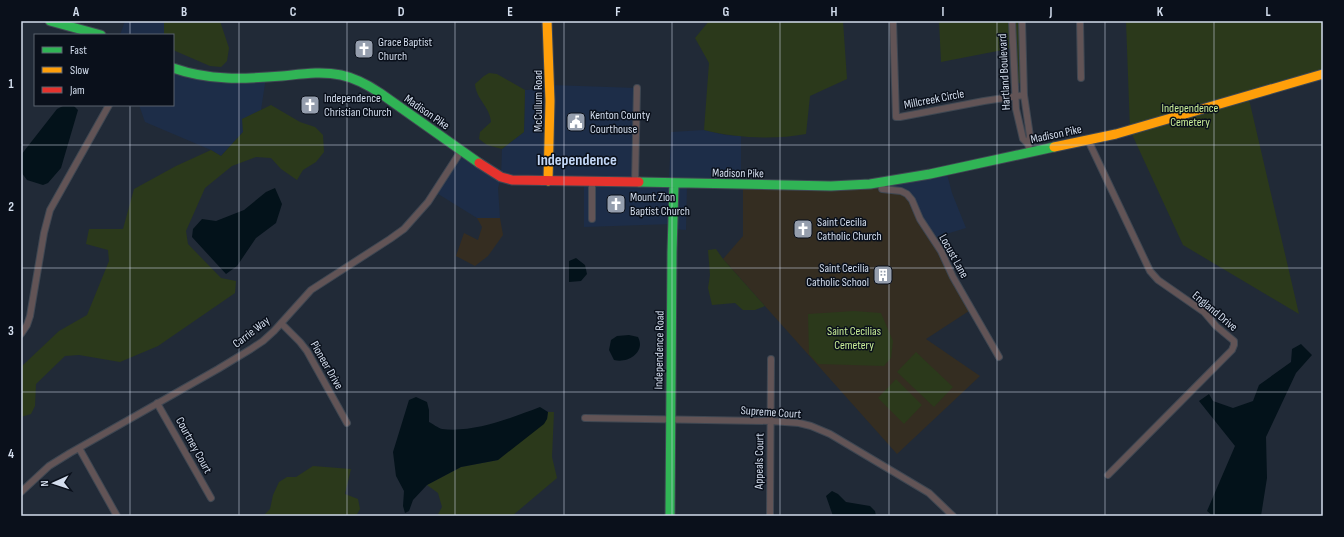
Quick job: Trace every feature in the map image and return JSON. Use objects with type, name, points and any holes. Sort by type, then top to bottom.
[{"type":"main road","points":[[50,21],[97,34]]},
{"type":"main road","name":"McCullum Road","points":[[546,21],[550,85],[550,154],[548,181]]},
{"type":"main road","name":"Madison Pike","points":[[174,68],[193,75],[217,78],[236,79],[327,73],[342,75],[358,80],[368,85],[501,178],[522,181],[831,186],[853,186],[930,174],[1029,148],[1088,140],[1144,126],[1323,74]]},
{"type":"main road","name":"Independence Road","points":[[670,516],[674,184]]},
{"type":"street","name":"Millcreek Circle","points":[[893,21],[896,117],[984,100],[1024,95]]},
{"type":"street","name":"Hartland Boulevard","points":[[1012,21],[1016,109],[1023,139],[1029,148]]},
{"type":"street","name":"Hartland Boulevard","points":[[1022,21],[1024,95],[1030,136],[1029,148]]},
{"type":"street","points":[[1080,21],[1082,78]]},
{"type":"street","points":[[635,183],[637,88]]},
{"type":"street","points":[[21,334],[27,325],[30,316],[44,233],[50,210],[108,106]]},
{"type":"street","name":"England Drive","points":[[1088,140],[1150,271],[1158,280],[1204,312],[1216,326],[1234,341],[1232,350],[1108,475]]},
{"type":"street","name":"Carrie Way","points":[[21,492],[49,466],[251,350],[263,341],[311,290],[404,229],[428,202],[461,151]]},
{"type":"street","points":[[592,182],[592,219]]},
{"type":"street","name":"Locust Lane","points":[[881,182],[882,189],[901,191],[907,194],[912,200],[920,219],[941,251],[953,276],[999,357]]},
{"type":"street","name":"Pioneer Drive","points":[[281,323],[307,351],[347,423]]},
{"type":"street","name":"Appeals Court","points":[[770,516],[771,359]]},
{"type":"street","name":"Courtney Court","points":[[157,403],[211,498]]},
{"type":"street","name":"Supreme Court","points":[[585,418],[771,421],[799,423],[811,426],[830,434],[929,493],[953,516]]},
{"type":"street","points":[[79,448],[117,516]]},
{"type":"shaded area","points":[[125,21],[164,21],[164,34],[120,34]]},
{"type":"shaded area","points":[[174,68],[193,75],[266,77],[261,110],[243,119],[243,132],[221,156],[211,150],[145,122],[139,106],[174,106]]},
{"type":"shaded area","points":[[551,85],[637,88],[635,180],[669,183],[671,132],[704,130],[725,135],[741,136],[741,185],[687,184],[686,230],[673,229],[673,224],[584,227],[584,182],[501,178],[498,188],[500,218],[477,218],[435,192],[461,151],[501,177],[502,149],[524,132],[525,90],[550,89]]},
{"type":"shaded area","points":[[63,106],[74,106],[78,110],[61,168],[48,183],[43,185],[27,180],[21,172],[21,155],[57,109]]},
{"type":"shaded area","points":[[946,170],[952,193],[966,228],[933,238],[882,189],[881,182]]},
{"type":"shaded area","points":[[881,182],[883,189],[907,194],[972,309],[926,339],[980,376],[897,454],[723,259],[743,236],[743,185]]},
{"type":"shaded area","points":[[275,188],[282,204],[276,223],[256,238],[237,266],[226,274],[192,237],[193,229],[202,219],[216,221],[244,210],[266,192]]},
{"type":"shaded area","points":[[477,218],[500,218],[503,235],[488,256],[475,266],[456,256],[464,233],[478,240],[482,227]]},
{"type":"shaded area","points":[[576,258],[585,265],[587,274],[581,281],[569,282],[569,261]]},
{"type":"shaded area","points":[[629,335],[638,337],[640,347],[638,352],[634,356],[625,360],[614,360],[609,350],[611,340],[617,336]]},
{"type":"shaded area","points":[[1301,344],[1312,355],[1296,373],[1266,437],[1267,478],[1261,516],[1213,516],[1207,511],[1235,446],[1199,401],[1209,394],[1213,401],[1233,408],[1253,401],[1259,385],[1291,362],[1292,349]]},
{"type":"shaded area","points":[[416,397],[427,402],[429,422],[442,429],[454,430],[479,427],[505,420],[540,407],[548,412],[547,419],[544,424],[498,460],[461,467],[427,485],[413,500],[409,511],[405,513],[403,506],[404,491],[396,476],[393,452],[409,400]]},
{"type":"shaded area","points":[[832,491],[838,494],[846,502],[870,506],[875,511],[876,516],[833,516],[826,496]]},
{"type":"green space","points":[[164,21],[220,21],[229,48],[227,61],[221,67],[210,66],[174,50],[174,34],[164,34]]},
{"type":"green space","points":[[709,21],[843,21],[847,79],[810,96],[806,134],[781,137],[755,137],[729,135],[704,130],[709,63],[695,38]]},
{"type":"green space","points":[[939,21],[1012,21],[1013,48],[941,62]]},
{"type":"green space","points":[[1015,21],[1019,21],[1020,83],[1018,83]]},
{"type":"green space","name":"Independence Cemetery","points":[[1126,21],[1323,21],[1323,74],[1248,95],[1299,314],[1183,245],[1130,130]]},
{"type":"green space","points":[[489,73],[497,74],[525,90],[524,132],[502,149],[487,145],[479,139],[480,132],[491,122],[475,84]]},
{"type":"green space","points":[[271,105],[300,122],[315,127],[323,135],[324,152],[316,162],[303,170],[297,180],[281,169],[271,158],[256,157],[232,166],[205,188],[186,231],[188,244],[221,278],[236,281],[235,293],[158,346],[120,362],[79,355],[65,356],[36,384],[35,406],[31,414],[21,417],[21,367],[59,331],[87,315],[109,261],[108,250],[86,244],[89,229],[123,229],[134,189],[176,166],[211,150],[221,156],[243,132],[242,119]]},
{"type":"green space","points":[[716,249],[723,259],[765,306],[755,310],[743,310],[735,303],[712,305],[708,288],[710,275],[708,250]]},
{"type":"green space","name":"Saint Cecilias Cemetery","points":[[854,311],[881,313],[893,341],[891,358],[884,366],[818,364],[809,354],[808,314]]},
{"type":"green space","points":[[916,352],[953,387],[934,407],[897,372]]},
{"type":"green space","points":[[896,379],[922,405],[904,424],[878,398]]},
{"type":"green space","points":[[548,412],[554,412],[552,457],[557,478],[512,516],[437,516],[442,507],[438,493],[427,485],[461,467],[498,460],[547,419]]},
{"type":"green space","points":[[313,466],[351,469],[345,494],[358,499],[360,509],[356,516],[263,516],[270,509],[273,495],[279,482],[287,477],[296,477]]},
{"type":"traffic: fast","points":[[50,21],[97,34]]},
{"type":"traffic: fast","points":[[174,68],[200,75],[227,78],[254,78],[319,73],[346,76],[371,87],[479,163]]},
{"type":"traffic: fast","points":[[639,182],[831,186],[870,184],[930,174],[1054,147]]},
{"type":"traffic: fast","points":[[670,516],[674,184]]},
{"type":"traffic: slow","points":[[547,21],[550,101],[548,181]]},
{"type":"traffic: slow","points":[[1054,147],[1116,134],[1323,74]]},
{"type":"traffic: jam","points":[[479,163],[501,177],[512,180],[639,182]]},
{"type":"place","name":"Grace Baptist Church","points":[[364,49]]},
{"type":"place","name":"Independence Christian Church","points":[[310,105]]},
{"type":"place","name":"Kenton County Courthouse","points":[[576,122]]},
{"type":"place","name":"Mount Zion Baptist Church","points":[[616,204]]},
{"type":"place","name":"Saint Cecilia Catholic Church","points":[[803,229]]},
{"type":"place","name":"Saint Cecilia Catholic School","points":[[883,275]]},
{"type":"district","name":"Independence","points":[[577,159]]}]
